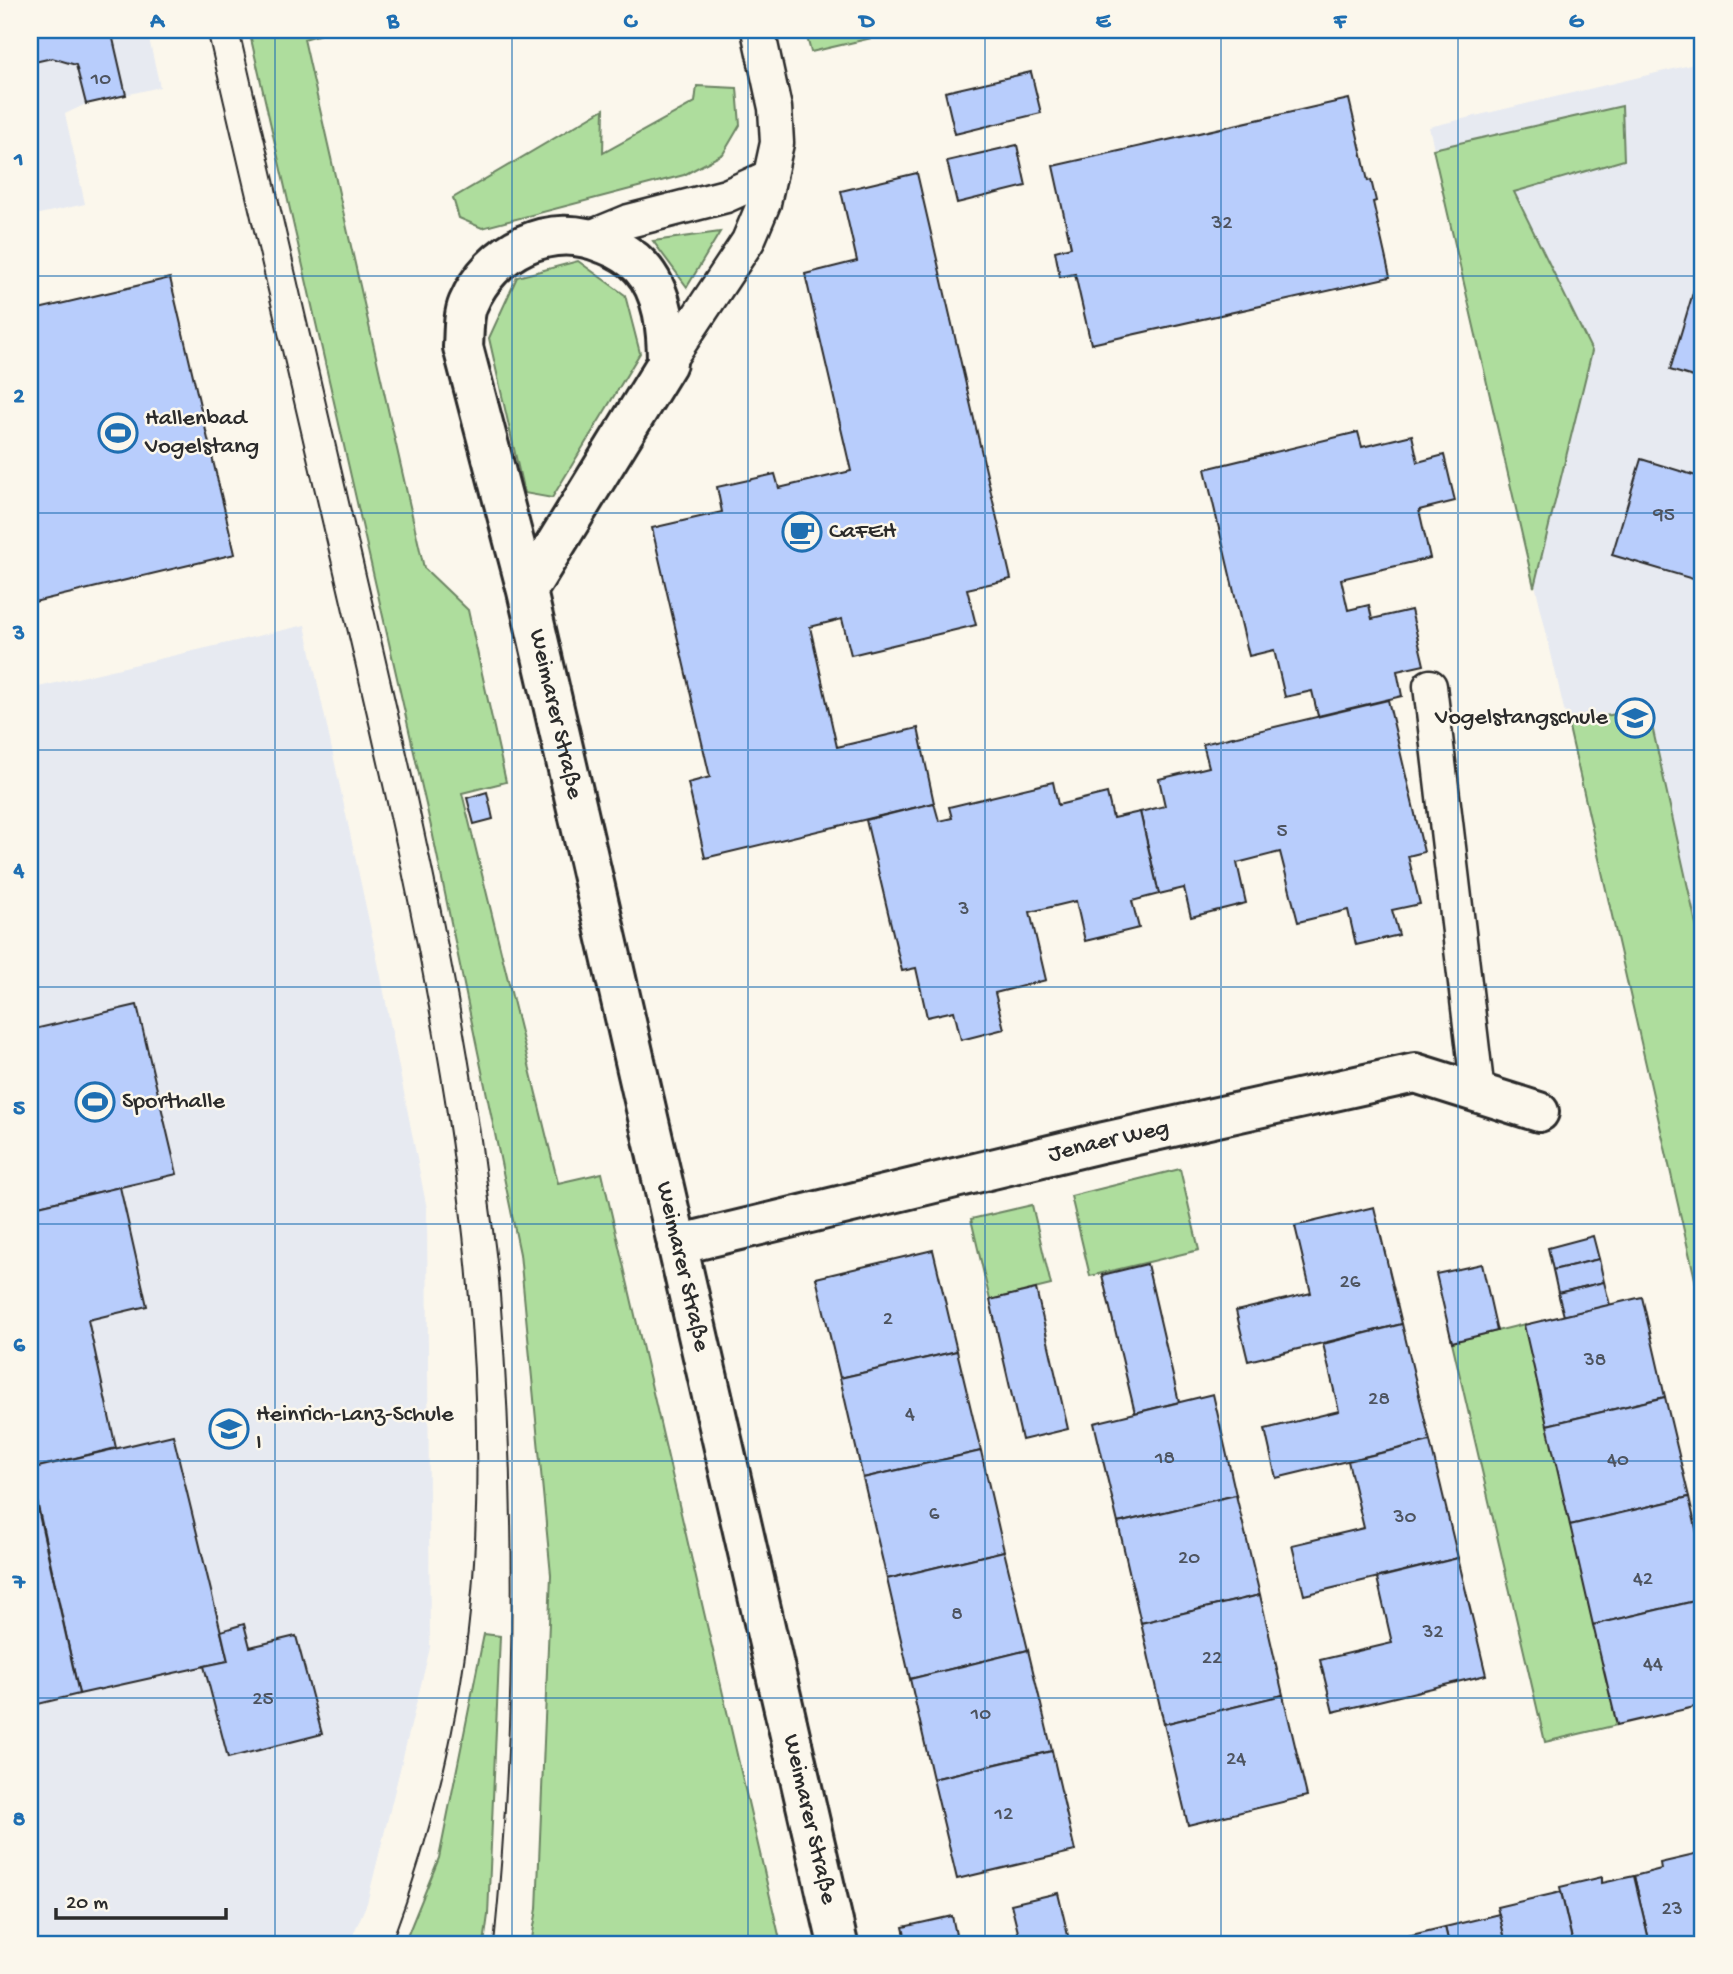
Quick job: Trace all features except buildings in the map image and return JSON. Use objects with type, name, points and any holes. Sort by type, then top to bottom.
[{"type":"street","name":"Weimarer Straße","points":[[667,363],[667,334],[654,288],[641,267],[622,251],[590,237],[564,234],[539,239],[514,250],[498,261],[481,281],[467,306],[463,347],[527,591],[838,1944]]},
{"type":"street","points":[[527,591],[667,363]]},
{"type":"street","name":"Jenaer Weg","points":[[677,1245],[1100,1143],[1415,1073],[1539,1112]]},
{"type":"lane","points":[[667,363],[748,241],[764,203],[777,143],[775,108],[758,30]]},
{"type":"lane","name":"Weimarer Straße","points":[[590,237],[629,221],[726,196],[770,176]]},
{"type":"lane","points":[[1430,686],[1478,1093]]},
{"type":"shaded area","points":[[30,30],[147,30],[160,87],[86,104],[65,114],[85,204],[30,216]]},
{"type":"shaded area","name":"Vogelstangschule","points":[[1703,62],[1703,1309],[1429,127]]},
{"type":"shaded area","name":"Heinrich-Lanz-Schule I","points":[[305,625],[380,972],[427,1209],[430,1648],[367,1903],[349,1944],[30,1944],[30,689]]},
{"type":"green space","points":[[249,30],[335,30],[304,39],[424,568],[468,610],[506,782],[462,793],[558,1183],[602,1173],[781,1944],[531,1944],[537,1909],[551,1575],[520,1254],[432,831]]},
{"type":"green space","points":[[805,30],[906,30],[811,52]]},
{"type":"green space","points":[[697,86],[737,88],[740,125],[723,154],[684,175],[482,228],[459,218],[453,198],[604,109],[603,153],[695,102]]},
{"type":"green space","points":[[1622,106],[1624,160],[1514,192],[1592,351],[1534,587],[1433,149]]},
{"type":"green space","points":[[720,232],[687,287],[653,241]]},
{"type":"green space","points":[[578,261],[625,295],[640,353],[552,498],[524,493],[489,338],[517,277]]},
{"type":"green space","points":[[1648,708],[1703,955],[1703,1314],[1568,723]]},
{"type":"green space","points":[[1180,1169],[1199,1250],[1090,1276],[1071,1196]]},
{"type":"green space","points":[[1032,1205],[1051,1285],[990,1300],[971,1219]]},
{"type":"green space","points":[[1525,1324],[1617,1725],[1545,1742],[1452,1342]]},
{"type":"green space","points":[[484,1634],[500,1636],[488,1915],[484,1944],[404,1944],[439,1858]]},
{"type":"tram line","points":[[207,30],[401,868],[445,1098],[461,1213],[472,1329],[476,1445],[474,1562],[470,1610],[457,1707],[447,1756],[422,1852],[391,1944]]},
{"type":"tram line","points":[[239,30],[428,848],[478,1116],[499,1281],[511,1530],[512,1613],[507,1779],[494,1944]]},
{"type":"place","name":"Hallenbad Vogelstang","points":[[118,433]]},
{"type":"place","name":"CaFEH","points":[[802,532]]},
{"type":"place","name":"Vogelstangschule","points":[[1635,718]]},
{"type":"place","name":"Sporthalle","points":[[95,1102]]},
{"type":"place","name":"Heinrich-Lanz-Schule I","points":[[229,1429]]}]
